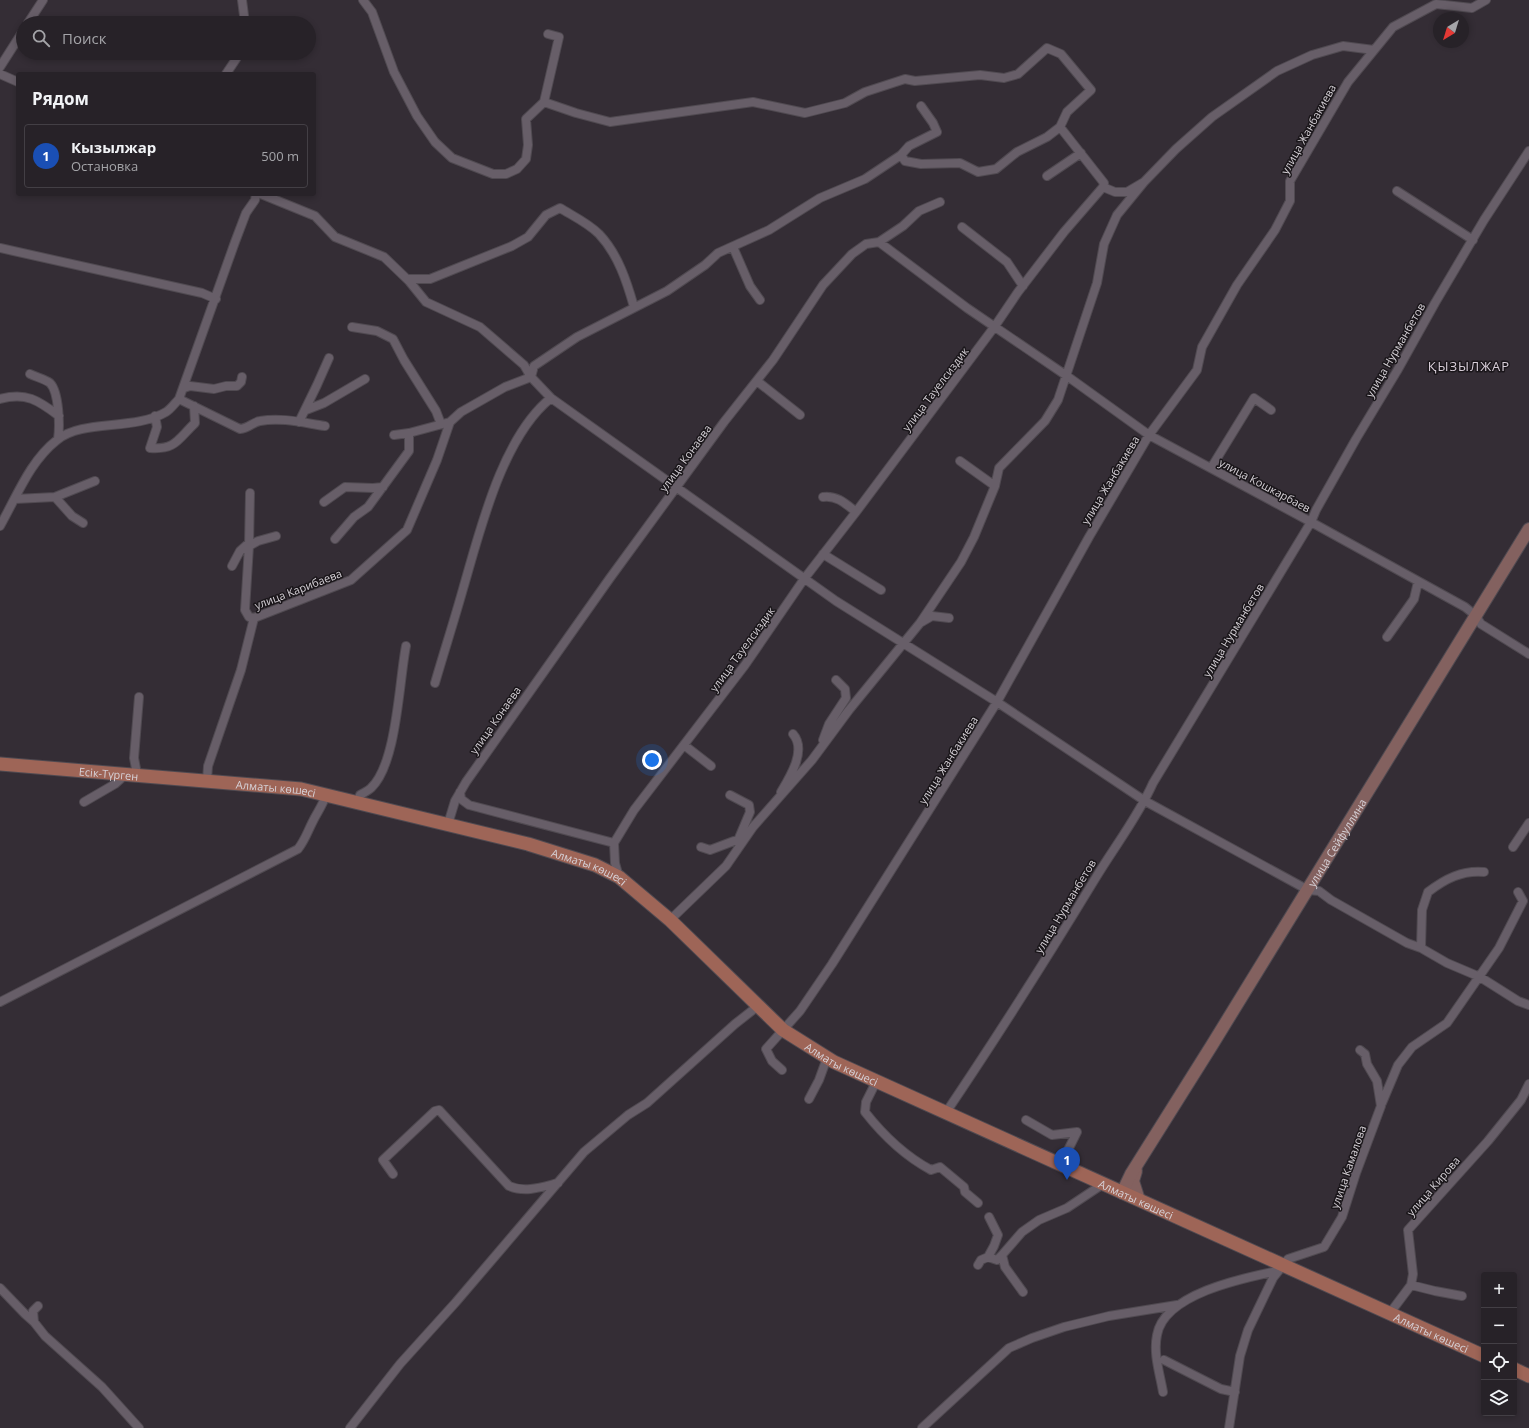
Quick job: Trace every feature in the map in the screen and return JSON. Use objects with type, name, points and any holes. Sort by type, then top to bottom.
[{"type":"main road","name":"Есік-Түрген","points":[[0,764],[212,780]]},
{"type":"main road","name":"Алматы көшесі","points":[[212,780],[301,789],[326,794],[561,853],[595,865],[618,877],[670,920],[783,1030],[827,1058],[1060,1166],[1139,1200],[1280,1268],[1390,1313],[1481,1355]]},
{"type":"main road","points":[[1517,1370],[1529,1376]]},
{"type":"street","points":[[33,16],[43,0]]},
{"type":"street","points":[[242,0],[244,16]]},
{"type":"street","points":[[363,0],[372,12],[394,72],[417,116],[435,142],[452,158],[493,174],[506,174],[517,168],[526,160],[528,145],[526,119],[544,102],[559,37],[548,34]]},
{"type":"street","name":"улица Жанбакиева","points":[[782,1070],[772,1061],[766,1049],[800,1011],[832,964],[997,702],[1089,537],[1149,435],[1197,370],[1202,347],[1237,285],[1275,230],[1290,201],[1290,181],[1348,82],[1392,27],[1439,2],[1472,8],[1486,0]]},
{"type":"street","points":[[0,67],[16,42]]},
{"type":"street","points":[[670,920],[726,866],[742,841],[821,749],[849,710],[898,651],[902,642],[920,623],[961,562],[974,537],[996,486],[1000,468],[1045,421],[1058,400],[1097,283],[1104,244],[1120,212],[1144,182],[1176,149],[1212,117],[1277,71],[1312,55],[1343,46],[1374,50]]},
{"type":"street","points":[[544,102],[576,113],[610,122],[753,102],[805,113],[845,103],[865,92],[905,79],[915,81],[980,75],[1004,78],[1018,74],[1047,48],[1062,54],[1091,90],[1068,112],[1060,126],[1047,137],[1017,152],[996,169],[978,172],[960,163],[947,165],[921,164],[905,161],[901,155]]},
{"type":"street","points":[[227,72],[235,60]]},
{"type":"street","points":[[0,74],[16,81]]},
{"type":"street","points":[[531,377],[534,366],[578,337],[667,291],[705,265],[718,252],[769,230],[820,198],[865,179],[901,155],[909,146],[937,132],[933,123],[921,106]]},
{"type":"street","points":[[1060,126],[1104,183],[1103,187],[1115,192],[1127,192],[1144,182]]},
{"type":"street","name":"улица Нурманбетов","points":[[946,1114],[991,1046],[1145,801],[1153,783],[1311,522],[1316,510],[1356,439],[1397,371],[1420,329],[1473,240],[1529,151]]},
{"type":"street","points":[[1048,176],[1081,153]]},
{"type":"street","name":"улица Тауелсиздик","points":[[614,843],[634,810],[745,665],[804,579],[856,512],[1064,232],[1103,187]]},
{"type":"street","points":[[1397,191],[1473,240]]},
{"type":"street","points":[[1115,192],[1122,203],[1120,212]]},
{"type":"street","points":[[0,526],[38,457],[58,439],[74,431],[124,424],[155,416],[166,411],[179,399],[216,299],[235,242],[246,213],[255,200],[256,196]]},
{"type":"street","points":[[266,196],[315,216],[334,237],[384,257],[407,279],[426,302],[480,327],[524,366],[531,377],[550,398],[804,579],[997,702],[1145,801],[1308,890],[1319,891],[1331,900],[1400,939],[1421,948],[1447,963],[1480,977],[1518,1001],[1529,1005]]},
{"type":"street","name":"улица Конаева","points":[[448,824],[460,792],[521,703],[677,488],[773,360],[823,284],[852,254],[866,244],[879,242],[903,226],[919,211],[940,202]]},
{"type":"street","points":[[407,279],[430,278],[512,246],[528,237],[546,215],[560,208],[585,223],[603,240],[620,265],[634,307]]},
{"type":"street","points":[[962,227],[1007,262],[1023,286]]},
{"type":"street","points":[[879,242],[995,326]]},
{"type":"street","points":[[732,247],[746,279],[760,300]]},
{"type":"street","points":[[0,248],[202,293],[216,299]]},
{"type":"street","points":[[352,326],[377,331],[393,339],[404,360],[436,411],[441,424]]},
{"type":"street","name":"улица Кошкарбаев","points":[[995,326],[1149,435],[1465,607],[1475,615],[1481,624],[1529,654]]},
{"type":"street","points":[[299,422],[306,410],[329,358]]},
{"type":"street","points":[[30,374],[49,382],[54,388],[60,427],[58,439]]},
{"type":"street","points":[[184,388],[190,386],[214,389],[226,386],[237,386],[241,382],[242,377]]},
{"type":"street","points":[[394,435],[409,433],[450,422],[460,412],[505,387],[531,377]]},
{"type":"street","points":[[306,410],[324,403],[365,379]]},
{"type":"street","points":[[757,381],[800,415]]},
{"type":"street","points":[[0,399],[15,395],[22,395],[59,416]]},
{"type":"street","points":[[435,683],[496,480],[516,442],[540,407],[550,398]]},
{"type":"street","points":[[1211,468],[1254,398],[1271,410]]},
{"type":"street","points":[[179,399],[240,429],[249,428],[258,421],[287,420],[325,426]]},
{"type":"street","points":[[155,416],[157,427],[150,448],[161,449],[175,445],[195,423],[194,406]]},
{"type":"street","name":"улица Карибаева","points":[[212,780],[208,766],[241,670],[254,618],[351,580],[407,530],[437,460],[450,422]]},
{"type":"street","points":[[335,539],[354,517],[368,507],[409,451],[409,433]]},
{"type":"street","points":[[960,461],[996,486]]},
{"type":"street","points":[[15,499],[55,497],[95,481]]},
{"type":"street","points":[[324,502],[345,486],[373,488],[383,487]]},
{"type":"street","points":[[250,493],[245,610],[249,617],[254,618]]},
{"type":"street","points":[[823,497],[831,496],[840,500],[856,512]]},
{"type":"street","points":[[55,497],[72,516],[83,523]]},
{"type":"street","name":"улица Сейфуллина","points":[[1122,1193],[1143,1155],[1308,890],[1529,529]]},
{"type":"street","points":[[232,566],[240,550],[249,544],[276,536]]},
{"type":"street","points":[[823,554],[881,590]]},
{"type":"street","points":[[1387,637],[1414,599],[1418,582]]},
{"type":"street","points":[[920,623],[932,616],[949,618]]},
{"type":"street","points":[[358,802],[360,795],[370,788],[377,779],[386,760],[394,731],[406,646]]},
{"type":"street","points":[[821,749],[830,724],[846,698],[845,689],[836,680]]},
{"type":"street","points":[[84,802],[132,774],[139,697]]},
{"type":"street","points":[[774,803],[794,766],[799,749],[796,738],[793,734]]},
{"type":"street","points":[[684,745],[712,766]]},
{"type":"street","points":[[460,792],[461,798],[469,805],[614,843],[615,863],[618,877]]},
{"type":"street","points":[[0,1002],[298,849],[306,838],[312,823],[322,809],[326,794]]},
{"type":"street","points":[[730,795],[749,805],[750,812],[739,838],[742,841]]},
{"type":"street","points":[[1513,847],[1529,823]]},
{"type":"street","points":[[701,847],[710,850],[734,841],[742,841]]},
{"type":"street","points":[[1421,948],[1422,910],[1428,892],[1454,876],[1470,871],[1484,872]]},
{"type":"street","points":[[1381,1106],[1398,1065],[1412,1047],[1447,1023],[1499,948],[1523,901],[1518,892]]},
{"type":"street","points":[[350,1428],[400,1364],[584,1152],[628,1115],[647,1103],[735,1024],[758,1006]]},
{"type":"street","name":"улица Камалова","points":[[1177,1305],[1215,1288],[1280,1268],[1288,1259],[1324,1247],[1342,1217],[1356,1173],[1381,1106],[1377,1081],[1368,1064],[1365,1054],[1360,1050]]},
{"type":"street","points":[[808,1099],[819,1080],[827,1058]]},
{"type":"street","points":[[876,1082],[866,1102],[864,1112],[877,1128],[916,1162],[931,1170],[940,1167],[964,1187],[965,1192],[978,1203]]},
{"type":"street","name":"улица Кирова","points":[[1411,1285],[1413,1274],[1408,1230],[1488,1141],[1521,1100],[1529,1084]]},
{"type":"street","points":[[392,1174],[383,1160],[434,1111],[439,1110],[509,1186],[516,1189],[528,1189],[559,1182]]},
{"type":"street","points":[[1026,1120],[1052,1135],[1077,1132],[1060,1166]]},
{"type":"street","name":"улица Сейфуллина","points":[[1139,1200],[1133,1181],[1143,1155]]},
{"type":"street","points":[[988,1257],[997,1260],[1022,1232],[1039,1220],[1067,1208],[1103,1184]]},
{"type":"street","points":[[978,1265],[981,1260],[988,1257],[998,1235],[989,1217]]},
{"type":"street","points":[[1002,1255],[1005,1267],[1024,1292]]},
{"type":"street","points":[[1229,1428],[1240,1356],[1248,1330],[1259,1305],[1280,1268]]},
{"type":"street","points":[[1390,1313],[1411,1285],[1435,1292],[1462,1296]]},
{"type":"street","points":[[0,1288],[34,1322],[45,1336],[102,1387],[139,1428]]},
{"type":"street","points":[[1164,1392],[1156,1350],[1157,1334],[1162,1320],[1177,1305]]},
{"type":"street","points":[[922,1428],[1009,1348],[1064,1327],[1109,1316],[1177,1305]]},
{"type":"street","points":[[34,1322],[33,1311],[38,1306]]},
{"type":"street","points":[[1164,1360],[1221,1389],[1235,1392]]},
{"type":"place","name":"Кызылжар","points":[[1067,1180]]},
{"type":"district","name":"ҚЫЗЫЛЖАР","points":[[1469,366]]}]
